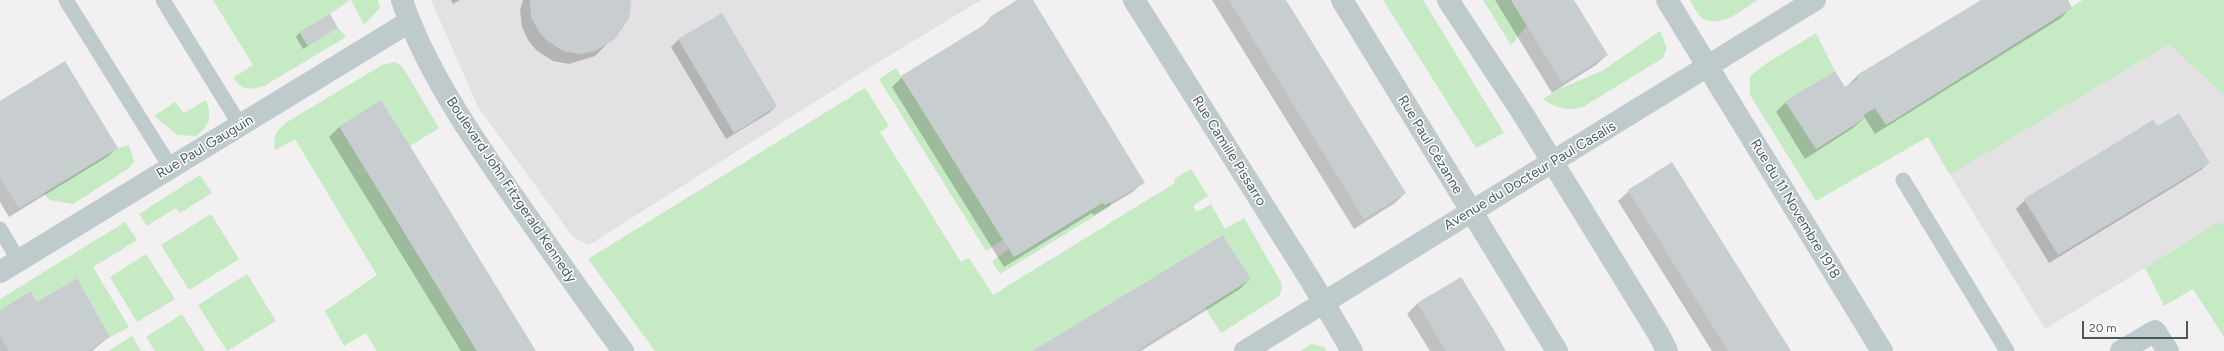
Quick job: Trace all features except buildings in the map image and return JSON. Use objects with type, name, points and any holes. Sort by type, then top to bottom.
[{"type":"street","name":"Boulevard John Fitzgerald Kennedy","points":[[402,0],[409,22],[459,118],[559,264],[624,351]]},
{"type":"street","name":"Rue Camille Pissarro","points":[[1134,0],[1323,302],[1352,351]]},
{"type":"street","name":"Rue Paul Cézanne","points":[[1342,0],[1557,351]]},
{"type":"street","points":[[1448,0],[1553,162],[1660,335],[1667,351]]},
{"type":"street","name":"Rue du 11 Novembre 1918","points":[[1667,0],[1882,351]]},
{"type":"street","name":"Avenue du Docteur Paul Casalis","points":[[1245,351],[1815,0]]},
{"type":"street","name":"Rue Paul Gauguin","points":[[0,272],[409,22]]},
{"type":"street","points":[[2122,351],[2155,331],[2168,351]]},
{"type":"lane","points":[[66,0],[171,168]]},
{"type":"lane","points":[[163,0],[240,125]]},
{"type":"lane","points":[[1903,180],[2007,351]]},
{"type":"lane","points":[[0,229],[19,261]]},
{"type":"shaded area","points":[[431,0],[981,0],[859,74],[589,245],[573,237],[478,107]]},
{"type":"shaded area","points":[[2169,43],[2224,95],[2224,226],[2220,222],[2045,329],[1950,175]]},
{"type":"green space","points":[[213,0],[350,0],[330,14],[299,32],[308,46],[338,28],[346,37],[264,86],[250,89],[243,87],[233,78],[253,65]]},
{"type":"green space","points":[[351,0],[378,0],[380,8],[364,25]]},
{"type":"green space","points":[[1383,0],[1423,0],[1504,133],[1476,148]]},
{"type":"green space","points":[[1483,0],[1511,0],[1527,26],[1511,45]]},
{"type":"green space","points":[[1690,0],[1758,0],[1730,17],[1714,22],[1700,16]]},
{"type":"green space","points":[[2083,0],[2224,0],[2224,95],[2169,44],[1950,175],[1928,137],[1816,201],[1750,95],[1750,76],[1767,63],[1816,33],[1835,71],[1785,101],[1816,149],[1865,118],[1863,115],[1875,108],[1886,124]]},
{"type":"green space","points":[[1660,31],[1667,48],[1663,58],[1583,107],[1572,109],[1562,108],[1543,99],[1559,89],[1602,71]]},
{"type":"green space","points":[[395,62],[402,66],[439,128],[410,146],[381,100],[339,126],[477,351],[377,351],[366,333],[344,346],[325,311],[377,275],[295,139],[275,150],[274,141],[276,134],[287,122],[382,65]]},
{"type":"green space","points":[[896,68],[1003,240],[986,251],[879,79]]},
{"type":"green space","points":[[865,88],[889,126],[880,132],[961,262],[969,258],[993,295],[1175,183],[1174,179],[1191,169],[1208,196],[1193,206],[1197,212],[1211,204],[1225,229],[1244,218],[1281,282],[1282,289],[1279,296],[1221,333],[1205,308],[1251,279],[1223,235],[1032,351],[655,351],[588,259]]},
{"type":"green space","points":[[206,100],[209,111],[207,125],[196,136],[177,135],[154,116],[175,102],[184,113]]},
{"type":"green space","points":[[129,145],[134,162],[129,168],[73,204],[49,200],[44,193],[118,148]]},
{"type":"green space","points":[[200,175],[212,193],[180,213],[176,208],[147,226],[139,214]]},
{"type":"green space","points":[[1110,202],[1111,206],[1000,274],[992,261],[1009,249],[1014,257],[1102,203],[1105,205]]},
{"type":"green space","points":[[211,214],[239,259],[189,290],[161,245]]},
{"type":"green space","points":[[2220,221],[2224,226],[2224,337],[2193,289],[2164,306],[2145,268]]},
{"type":"green space","points":[[125,222],[137,240],[93,267],[129,327],[110,337],[77,278],[37,302],[31,291],[0,310],[0,299]]},
{"type":"green space","points":[[146,254],[175,299],[137,322],[110,277]]},
{"type":"green space","points":[[247,274],[276,321],[227,351],[198,305]]},
{"type":"green space","points":[[182,314],[205,351],[155,351],[146,337]]},
{"type":"green space","points":[[132,336],[141,351],[108,351]]},
{"type":"green space","points":[[1311,344],[1324,347],[1326,351],[1300,351]]}]
